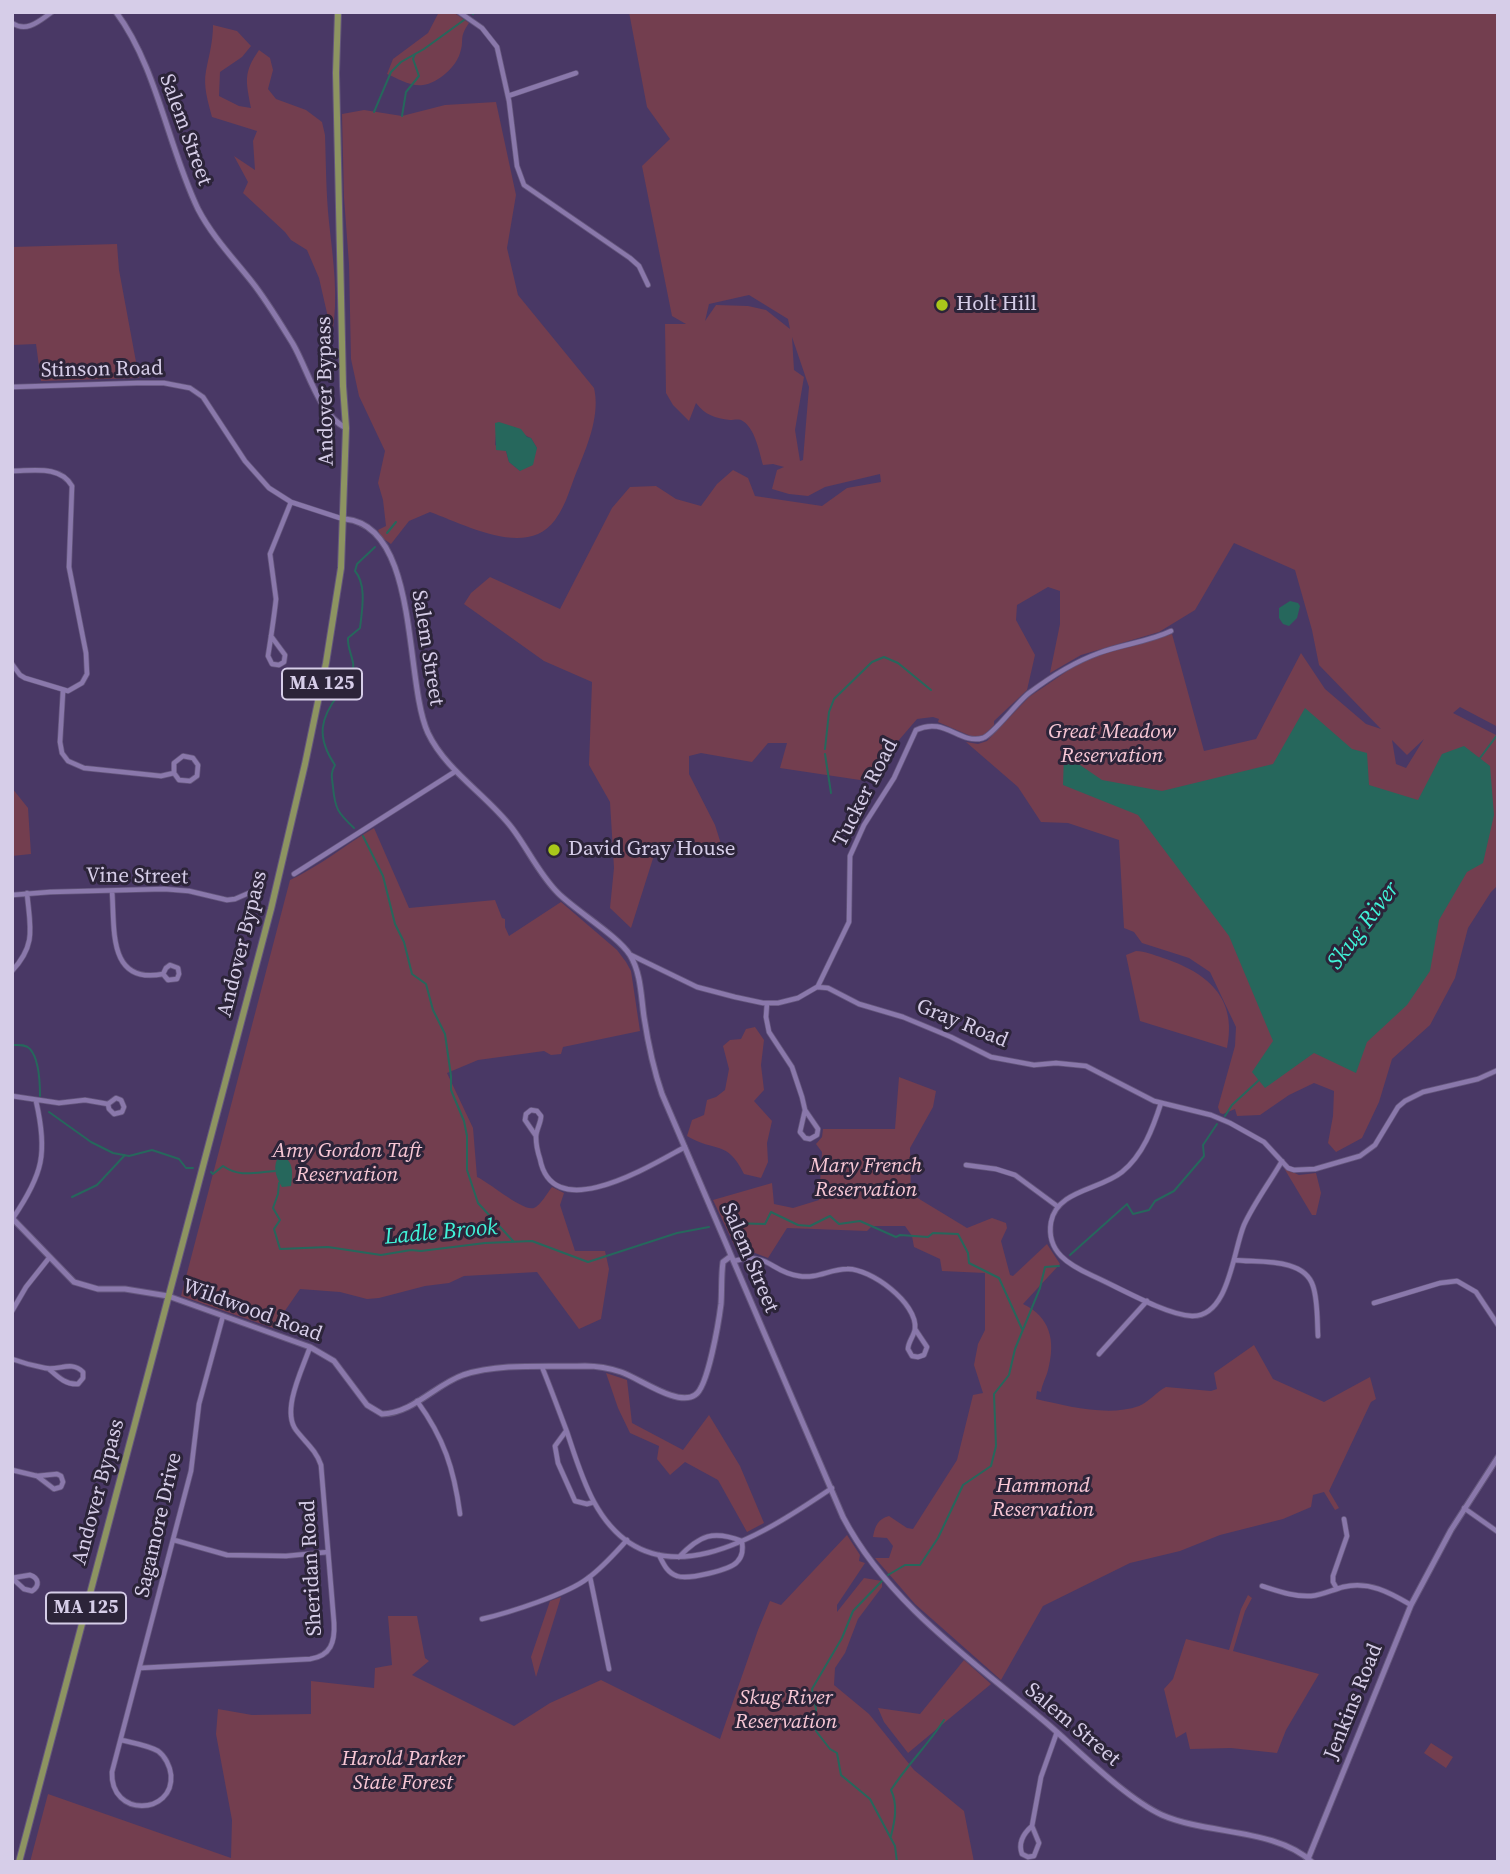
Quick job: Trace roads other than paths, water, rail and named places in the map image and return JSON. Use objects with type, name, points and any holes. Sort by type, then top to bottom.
[{"type":"main road","name":"Andover Bypass","points":[[19,1862],[271,909],[305,764],[336,603],[345,519],[346,428],[337,110],[338,12]]},
{"type":"street","points":[[12,23],[18,27],[28,27],[52,12]]},
{"type":"street","name":"Salem Street","points":[[116,12],[137,45],[184,177],[203,217],[272,310],[334,422],[346,428]]},
{"type":"street","points":[[459,12],[493,39],[501,56],[517,166],[524,185],[630,258],[639,266],[648,285]]},
{"type":"street","points":[[508,96],[576,73]]},
{"type":"street","name":"Stinson Road","points":[[12,387],[164,383],[190,388],[203,397],[245,461],[269,488],[291,502],[345,519]]},
{"type":"street","points":[[12,471],[57,472],[68,480],[74,489],[69,567],[88,669],[86,678],[79,686],[63,691],[26,678],[16,671],[12,664]]},
{"type":"street","points":[[271,636],[285,655],[284,662],[279,665],[272,664],[268,659],[271,636],[276,600],[270,554],[291,502]]},
{"type":"street","name":"Salem Street","points":[[345,519],[372,529],[390,555],[404,596],[419,710],[430,737],[511,827],[558,892],[630,955],[639,981],[653,1069],[832,1488],[854,1537],[875,1567],[927,1623],[1104,1773],[1159,1814],[1199,1826],[1278,1843],[1299,1851],[1309,1861]]},
{"type":"street","name":"Tucker Road","points":[[817,987],[849,922],[849,856],[864,825],[894,778],[916,730],[933,725],[970,738],[982,738],[992,732],[1023,698],[1053,677],[1097,653],[1171,631]]},
{"type":"street","points":[[63,691],[60,742],[62,753],[68,761],[90,768],[161,776],[174,773]]},
{"type":"street","points":[[183,756],[193,758],[198,765],[197,776],[190,781],[179,780],[174,773],[174,763],[183,756]]},
{"type":"street","points":[[295,874],[457,770]]},
{"type":"street","name":"Vine Street","points":[[12,895],[152,888],[180,890],[227,900],[258,889]]},
{"type":"street","points":[[112,891],[117,948],[122,962],[138,974],[163,974]]},
{"type":"street","points":[[12,971],[24,958],[30,944],[27,893]]},
{"type":"street","points":[[630,955],[697,986],[767,1003],[787,1002],[817,987]]},
{"type":"street","name":"Gray Road","points":[[817,987],[832,989],[859,1004],[903,1017],[991,1057],[1034,1065],[1075,1064],[1094,1069],[1110,1080],[1161,1103],[1211,1115],[1230,1123],[1264,1142],[1294,1170],[1315,1169],[1368,1152],[1398,1107],[1413,1096],[1478,1079],[1498,1070]]},
{"type":"street","points":[[767,1003],[769,1032],[792,1067],[804,1110],[818,1127],[817,1135],[810,1139],[800,1132],[804,1110]]},
{"type":"street","points":[[12,1096],[59,1103],[85,1100],[108,1104]]},
{"type":"street","points":[[13,1218],[29,1192],[41,1164],[43,1143],[36,1101]]},
{"type":"street","points":[[1161,1103],[1149,1135],[1129,1166],[1116,1176],[1066,1199],[1057,1206],[1051,1229],[1053,1245],[1059,1256],[1077,1269],[1185,1315],[1196,1316],[1207,1312],[1215,1306],[1222,1294],[1244,1225],[1282,1161]]},
{"type":"street","points":[[536,1136],[525,1120],[527,1113],[533,1110],[541,1116],[536,1136],[545,1175],[559,1186],[572,1190],[617,1181],[685,1147]]},
{"type":"street","points":[[966,1165],[1015,1175],[1057,1206]]},
{"type":"street","name":"Wildwood Road","points":[[13,1218],[74,1282],[86,1287],[125,1289],[168,1296],[310,1347],[334,1362],[372,1410],[382,1414],[391,1413],[417,1401],[452,1380],[471,1373],[496,1369],[606,1368],[629,1375],[675,1396],[687,1398],[696,1395],[705,1378],[719,1313],[723,1262],[733,1259]]},
{"type":"street","points":[[12,1311],[26,1287],[49,1258]]},
{"type":"street","points":[[733,1259],[760,1259],[787,1273],[807,1277],[843,1269],[856,1270],[898,1295],[911,1312],[915,1329],[927,1347],[924,1355],[918,1357],[910,1354],[908,1349],[915,1329]]},
{"type":"street","points":[[1234,1260],[1288,1266],[1305,1272],[1314,1288],[1318,1336]]},
{"type":"street","points":[[1374,1303],[1440,1283],[1457,1281],[1476,1292],[1498,1325]]},
{"type":"street","points":[[1099,1354],[1147,1301]]},
{"type":"street","name":"Sagamore Drive","points":[[121,1740],[152,1749],[162,1755],[168,1764],[171,1775],[169,1787],[164,1797],[155,1803],[132,1805],[122,1799],[115,1789],[112,1772],[193,1460],[199,1404],[223,1316]]},
{"type":"street","name":"Sheridan Road","points":[[140,1668],[302,1660],[321,1656],[330,1649],[334,1639],[320,1461],[312,1447],[294,1427],[290,1417],[291,1404],[310,1347]]},
{"type":"street","points":[[12,1359],[49,1369],[73,1366],[81,1370],[83,1377],[78,1384],[73,1384],[62,1381],[49,1369]]},
{"type":"street","points":[[542,1367],[594,1502],[609,1524],[627,1540],[659,1555],[679,1558],[713,1553],[742,1541],[832,1488]]},
{"type":"street","points":[[417,1401],[445,1446],[455,1478],[460,1514]]},
{"type":"street","points":[[566,1431],[555,1446],[558,1463],[575,1501],[587,1504],[594,1502]]},
{"type":"street","name":"Jenkins Road","points":[[1309,1861],[1411,1605],[1464,1508],[1498,1457]]},
{"type":"street","points":[[12,1470],[37,1476],[57,1474],[63,1482],[59,1488],[54,1489],[37,1476]]},
{"type":"street","points":[[1464,1508],[1498,1532]]},
{"type":"street","points":[[1337,1589],[1334,1576],[1348,1533],[1344,1519]]},
{"type":"street","points":[[679,1558],[691,1545],[707,1536],[724,1535],[742,1541]]},
{"type":"street","points":[[173,1540],[227,1555],[286,1556],[328,1552]]},
{"type":"street","points":[[482,1619],[538,1601],[590,1577],[627,1540]]},
{"type":"street","points":[[659,1555],[664,1566],[673,1574],[690,1577],[734,1566],[742,1556],[742,1541]]},
{"type":"street","points":[[30,1575],[35,1577],[37,1585],[32,1591],[26,1591],[12,1578],[30,1575]]},
{"type":"street","points":[[590,1577],[609,1669]]},
{"type":"street","points":[[1262,1586],[1304,1596],[1353,1586],[1371,1586],[1411,1605]]},
{"type":"street","points":[[1032,1826],[1039,1843],[1036,1854],[1027,1857],[1021,1854],[1020,1846],[1032,1826],[1044,1765],[1057,1732]]},
{"type":"water","points":[[495,423],[521,429],[531,438],[537,448],[533,465],[520,471],[509,462],[506,451],[496,450]]},
{"type":"water","points":[[1290,601],[1300,606],[1297,618],[1289,626],[1283,624],[1279,618],[1279,608]]},
{"type":"water","points":[[1305,708],[1352,749],[1367,753],[1369,785],[1418,800],[1442,754],[1464,746],[1490,766],[1494,815],[1483,863],[1467,872],[1439,920],[1430,971],[1407,1005],[1367,1042],[1356,1073],[1314,1053],[1265,1088],[1252,1072],[1273,1041],[1229,936],[1138,815],[1063,785],[1064,754],[1102,780],[1162,791],[1273,764]]},
{"type":"water","points":[[280,1154],[292,1167],[291,1186],[282,1187],[276,1174],[275,1167]]},
{"type":"waterway","points":[[374,112],[391,72],[401,62],[464,20]]},
{"type":"waterway","points":[[402,116],[406,92],[419,76],[413,59],[415,54]]},
{"type":"waterway","points":[[387,533],[396,522]]},
{"type":"waterway","points":[[354,828],[336,806],[332,776],[335,765],[325,745],[323,728],[328,711],[352,675],[348,638],[360,628],[363,598],[361,583],[355,571],[357,564],[375,547]]},
{"type":"waterway","points":[[825,749],[829,712],[834,699],[872,662],[884,657],[898,663],[931,690]]},
{"type":"waterway","name":"Skug River","points":[[1480,758],[1498,734]]},
{"type":"waterway","points":[[825,754],[831,793]]},
{"type":"waterway","points":[[363,836],[383,876],[395,924],[404,942],[412,974],[426,984],[433,1010],[445,1034],[451,1090],[464,1121],[467,1170],[478,1203],[513,1241]]},
{"type":"waterway","name":"Ladle Brook","points":[[12,1045],[26,1046],[33,1053],[40,1096]]},
{"type":"waterway","name":"Skug River","points":[[1225,1116],[1232,1105],[1259,1080]]},
{"type":"waterway","name":"Ladle Brook","points":[[49,1112],[91,1142],[113,1153],[129,1156],[152,1150],[179,1159],[186,1168],[193,1168]]},
{"type":"waterway","name":"Skug River","points":[[1070,1255],[1127,1204],[1133,1214],[1149,1210],[1155,1201],[1174,1191],[1204,1156],[1203,1145],[1217,1124]]},
{"type":"waterway","points":[[72,1197],[97,1185],[125,1155]]},
{"type":"waterway","name":"Ladle Brook","points":[[211,1172],[213,1174],[223,1166],[242,1173],[275,1171]]},
{"type":"waterway","name":"Ladle Brook","points":[[279,1183],[273,1208],[280,1220],[274,1229],[280,1249],[328,1247],[381,1255],[485,1243],[532,1241],[588,1262],[677,1233],[709,1227]]},
{"type":"waterway","name":"Ladle Brook","points":[[727,1223],[765,1224],[771,1212],[798,1225],[810,1226],[830,1216],[839,1224],[860,1221],[896,1237],[928,1237],[933,1233],[958,1234],[968,1253],[969,1263],[999,1278],[1022,1329]]},
{"type":"waterway","name":"Skug River","points":[[888,1575],[905,1565],[920,1565],[938,1538],[963,1485],[991,1466],[996,1446],[994,1394],[1009,1375],[1015,1349],[1040,1288],[1045,1267],[1059,1266]]},
{"type":"waterway","name":"Skug River","points":[[882,1581],[853,1611],[842,1638],[812,1689],[816,1731],[830,1749],[837,1753],[841,1775],[870,1799],[895,1846],[897,1862]]},
{"type":"waterway","points":[[891,1836],[895,1818],[891,1790],[944,1720]]},
{"type":"place","name":"Holt Hill","points":[[942,305]]},
{"type":"place","name":"David Gray House","points":[[554,850]]},
{"type":"park label","name":"Great Meadow Reservation","points":[[1112,745]]},
{"type":"park label","name":"Amy Gordon Taft Reservation","points":[[347,1164]]},
{"type":"park label","name":"Mary French Reservation","points":[[866,1179]]},
{"type":"park label","name":"Hammond Reservation","points":[[1043,1499]]},
{"type":"park label","name":"Skug River Reservation","points":[[786,1711]]},
{"type":"park label","name":"Harold Parker State Forest","points":[[403,1772]]}]
